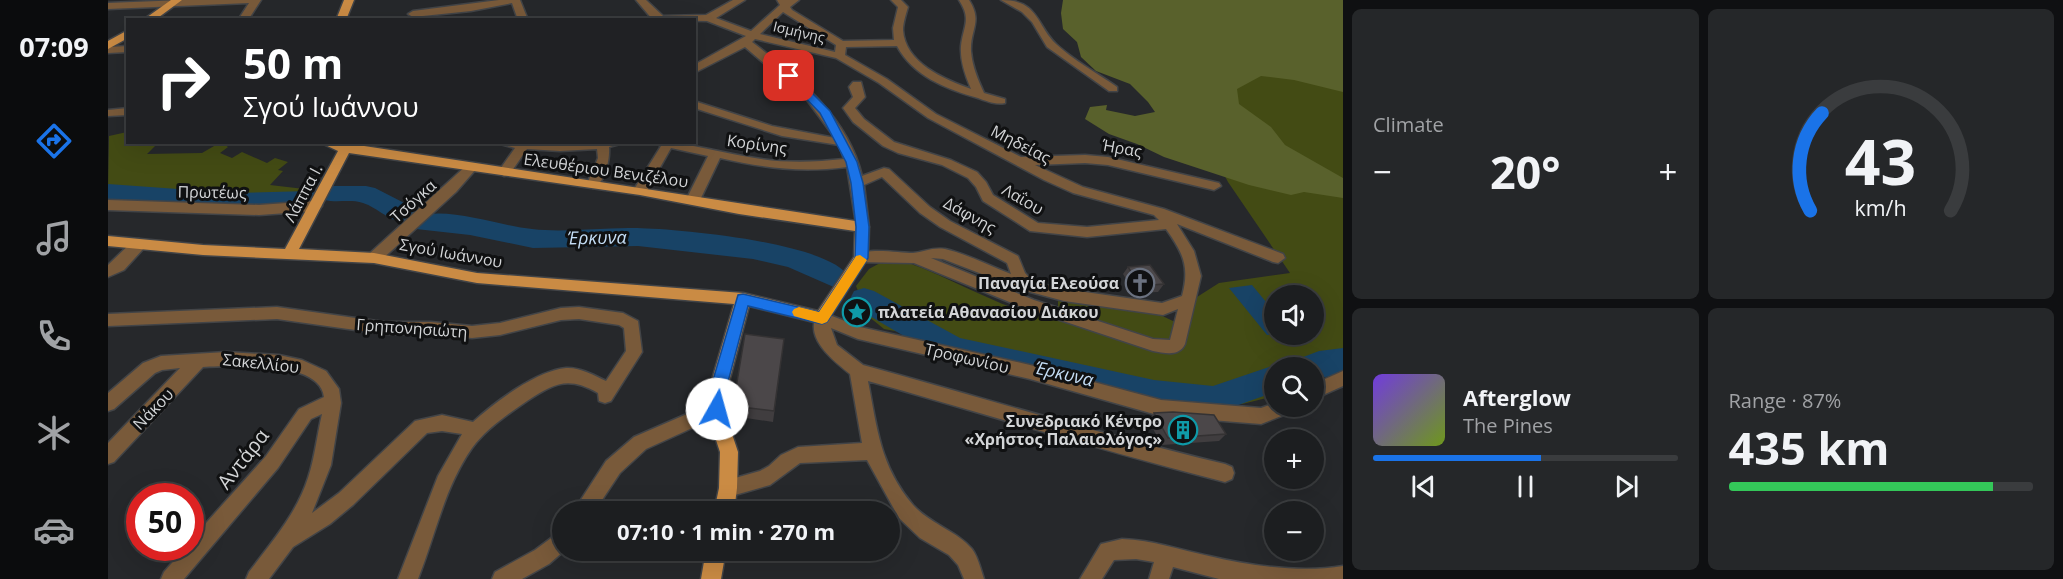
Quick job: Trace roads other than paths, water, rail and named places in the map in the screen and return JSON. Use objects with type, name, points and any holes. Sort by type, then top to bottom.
[{"type":"main road","points":[[343,18],[349,0]]},
{"type":"main road","points":[[151,18],[173,2]]},
{"type":"main road","points":[[108,48],[126,34]]},
{"type":"main road","name":"Ελευθέριου Βενιζέλου","points":[[329,144],[345,149],[640,191],[739,209],[862,227]]},
{"type":"main road","name":"Λάππα Ι.","points":[[290,253],[345,149]]},
{"type":"main road","points":[[822,318],[861,258],[862,227]]},
{"type":"main road","name":"Σγού Ιωάννου","points":[[108,241],[374,258],[477,278],[743,299],[822,318]]},
{"type":"main road","points":[[725,501],[729,452],[716,397],[743,299]]},
{"type":"main road","points":[[711,579],[714,561]]},
{"type":"street","points":[[108,6],[250,0]]},
{"type":"street","points":[[244,18],[256,0]]},
{"type":"street","points":[[411,17],[426,0]]},
{"type":"street","points":[[411,17],[515,0],[522,18]]},
{"type":"street","points":[[641,0],[658,18]]},
{"type":"street","points":[[708,18],[740,0]]},
{"type":"street","points":[[896,0],[903,7],[898,28],[900,43],[908,58],[927,72],[1000,101]]},
{"type":"street","points":[[964,0],[972,10],[974,19],[966,39],[966,52],[969,70],[979,94]]},
{"type":"street","points":[[1006,0],[1025,10],[1036,21],[1051,45],[1113,89]]},
{"type":"street","points":[[696,69],[749,39],[787,2]]},
{"type":"street","name":"Μηδείας","points":[[787,2],[788,12],[932,116],[1078,190],[1159,212],[1278,258]]},
{"type":"street","points":[[696,18],[720,21],[749,39],[825,111],[852,162],[862,227]]},
{"type":"street","name":"Ισμήνης","points":[[749,39],[840,50]]},
{"type":"street","points":[[840,50],[870,42],[900,43]]},
{"type":"street","points":[[108,48],[126,49]]},
{"type":"street","name":"Λαΐου","points":[[857,84],[855,87],[859,97],[849,108],[853,116],[870,130],[890,145],[920,156],[945,161],[977,178],[985,186],[988,198],[1035,228],[1087,232],[1170,224]]},
{"type":"street","points":[[696,105],[773,130],[806,138],[843,142]]},
{"type":"street","points":[[108,113],[126,111]]},
{"type":"street","points":[[512,144],[573,148],[612,144]]},
{"type":"street","points":[[640,191],[663,144]]},
{"type":"street","name":"Κορίνης","points":[[667,144],[762,163],[812,167],[852,162]]},
{"type":"street","points":[[504,172],[524,146]]},
{"type":"street","points":[[593,184],[604,158],[603,146]]},
{"type":"street","points":[[693,200],[714,155]]},
{"type":"street","name":"Ήρας","points":[[1022,161],[1085,159],[1108,161],[1214,186]]},
{"type":"street","name":"Τσόγκα","points":[[374,258],[471,168]]},
{"type":"street","name":"Δάφνης","points":[[857,183],[884,172],[925,210],[945,224],[1013,260],[1019,275],[1028,286]]},
{"type":"street","name":"Πρωτέως","points":[[108,205],[260,210],[315,206]]},
{"type":"street","points":[[861,258],[892,255],[916,258],[1029,304],[1153,345],[1172,347],[1177,345],[1194,275],[1190,257],[1170,224],[1159,212]]},
{"type":"street","points":[[108,272],[118,266],[139,244]]},
{"type":"street","points":[[916,258],[929,253],[944,254],[1028,286],[1064,295],[1163,309],[1187,300]]},
{"type":"street","name":"Γρηπονησιώτη","points":[[108,320],[277,313],[384,328],[431,328],[472,332],[500,329],[579,313],[623,319],[632,325],[634,352],[607,393],[577,375],[558,376],[519,396],[476,431]]},
{"type":"street","points":[[822,318],[824,336],[831,350],[858,371],[1063,428],[1126,449],[1225,473]]},
{"type":"street","name":"Τροφωνίου","points":[[822,318],[858,333],[1030,372],[1161,408],[1264,415]]},
{"type":"street","name":"Σακελλίου","points":[[108,404],[155,365],[197,362],[208,358],[244,358],[308,368],[324,378],[332,390],[332,404],[320,470],[310,498],[286,540]]},
{"type":"street","name":"Νάκου","points":[[108,456],[197,362]]},
{"type":"street","points":[[858,371],[872,451],[882,472],[906,511],[927,531],[956,548],[966,558],[974,579]]},
{"type":"street","points":[[1324,387],[1343,378]]},
{"type":"street","name":"Αντάρα","points":[[171,579],[272,462],[305,414],[323,405],[332,404]]},
{"type":"street","points":[[590,501],[613,467],[640,443],[717,409]]},
{"type":"street","points":[[256,579],[286,540],[323,517],[346,499],[421,427],[428,424],[448,423],[476,431],[466,441],[439,494],[408,579]]},
{"type":"street","points":[[728,488],[763,479],[798,455],[872,451]]},
{"type":"street","points":[[502,579],[542,557],[552,548]]},
{"type":"street","points":[[1090,579],[1108,551],[1123,548],[1167,555],[1220,569],[1320,579]]},
{"type":"street","points":[[1159,579],[1167,555]]},
{"type":"street","points":[[1325,579],[1343,576]]},
{"type":"water","points":[[1252,285],[1264,300],[1264,331],[1229,288]]},
{"type":"waterway","name":"Έρκυνα","points":[[108,192],[234,202],[309,199]]},
{"type":"waterway","name":"Έρκυνα","points":[[333,194],[366,194],[407,215]]},
{"type":"waterway","name":"Έρκυνα","points":[[425,223],[470,226],[533,239],[638,237],[753,249],[795,259],[836,278]]},
{"type":"waterway","name":"Έρκυνα","points":[[864,299],[953,349],[1154,394],[1213,400],[1264,382]]},
{"type":"waterway","name":"Έρκυνα","points":[[1324,363],[1343,361]]},
{"type":"place","name":"Παναγία Ελεούσα","points":[[1140,283]]},
{"type":"place","name":"πλατεία Αθανασίου Διάκου","points":[[857,312]]},
{"type":"place","name":"Συνεδριακό Κέντρο «Χρήστος Παλαιολόγος»","points":[[1183,430]]}]
